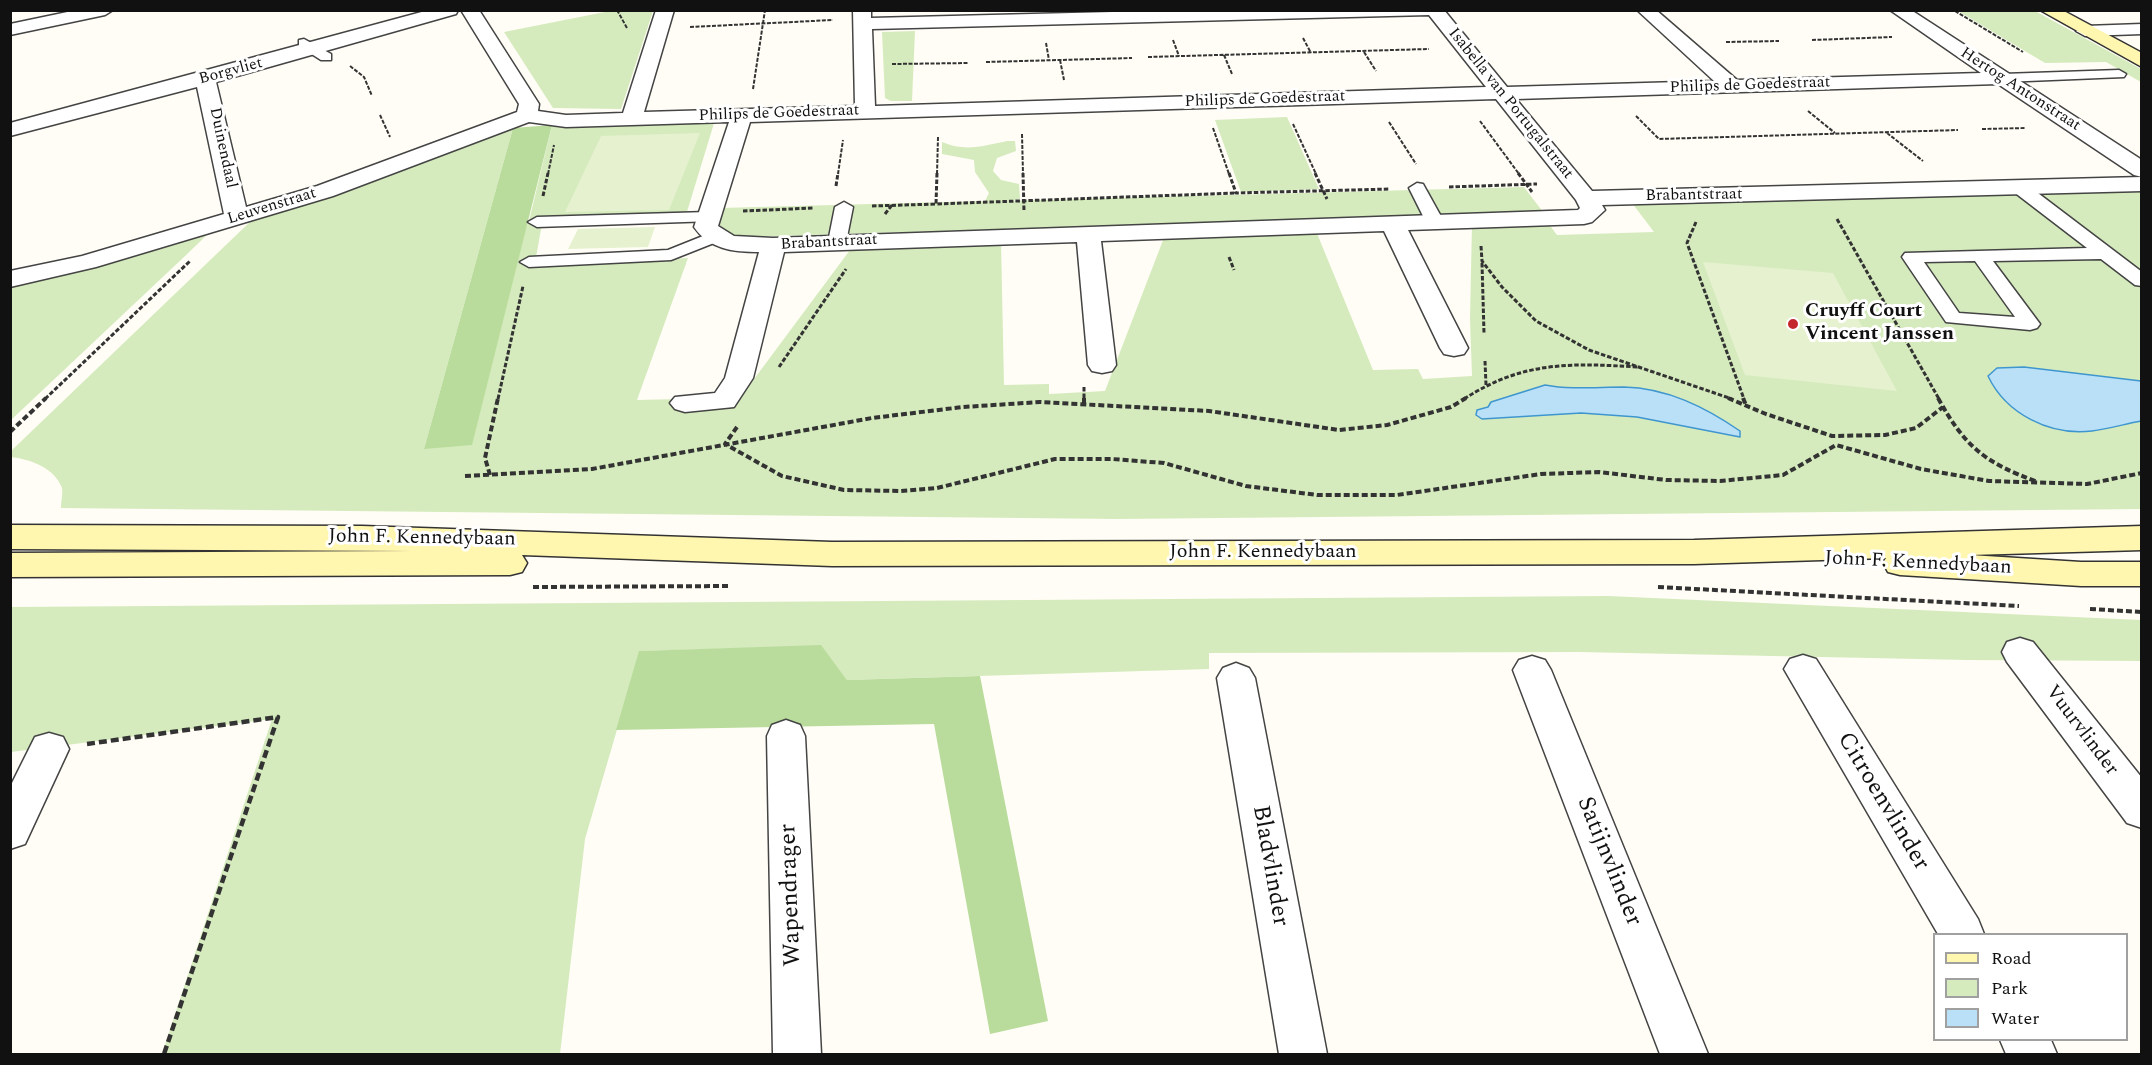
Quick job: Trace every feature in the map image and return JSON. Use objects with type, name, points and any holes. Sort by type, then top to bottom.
[{"type":"main road","points":[[2048,10],[2142,61]]},
{"type":"main road","points":[[2079,10],[2142,44]]},
{"type":"main road","name":"John F. Kennedybaan","points":[[10,537],[373,538],[832,554],[1694,552],[2142,538]]},
{"type":"main road","name":"John F. Kennedybaan","points":[[1694,552],[2081,574],[2142,574]]},
{"type":"main road","name":"John F. Kennedybaan","points":[[10,565],[736,561],[832,554]]},
{"type":"street","points":[[10,30],[105,10]]},
{"type":"street","name":"Borgvliet","points":[[10,130],[198,78],[315,50],[450,10]]},
{"type":"street","points":[[470,10],[529,104],[527,116]]},
{"type":"street","points":[[857,112],[863,65],[862,18],[1432,10]]},
{"type":"street","name":"Isabella van Portugalstraat","points":[[1432,10],[1586,198]]},
{"type":"street","points":[[1645,10],[1732,86]]},
{"type":"street","name":"Hertog Antonstraat","points":[[1898,10],[2142,170]]},
{"type":"street","points":[[632,119],[662,20]]},
{"type":"street","points":[[2085,31],[2142,29]]},
{"type":"street","name":"Duinendaal","points":[[198,78],[237,218]]},
{"type":"street","name":"Philips de Goedestraat","points":[[527,116],[566,121],[2003,78]]},
{"type":"street","name":"Leuvenstraat","points":[[10,279],[87,262],[326,191],[527,116]]},
{"type":"street","points":[[744,116],[711,227],[729,244],[773,245]]},
{"type":"street","name":"Brabantstraat","points":[[685,403],[724,401],[739,378],[773,245],[1434,220],[1584,217],[1593,210],[1586,198],[1824,194],[2142,184]]},
{"type":"street","points":[[1392,222],[1454,348]]},
{"type":"street","points":[[1088,233],[1102,365]]},
{"type":"street","name":"Vuurvlinder","points":[[2020,652],[2142,810]]},
{"type":"street","name":"Citroenvlinder","points":[[1803,669],[1961,933]]},
{"type":"street","name":"Satijnvlinder","points":[[1532,670],[1684,1054]]},
{"type":"street","name":"Bladvlinder","points":[[1236,678],[1303,1054]]},
{"type":"street","name":"Wapendrager","points":[[786,736],[798,1054]]},
{"type":"street","points":[[10,831],[49,749]]},
{"type":"street","points":[[2025,1041],[2033,1054]]},
{"type":"lane","points":[[2003,78],[2119,74]]},
{"type":"lane","points":[[1417,188],[1434,220]]},
{"type":"lane","points":[[2020,188],[2142,281]]},
{"type":"lane","points":[[837,242],[839,202]]},
{"type":"lane","points":[[537,222],[711,227]]},
{"type":"lane","points":[[529,262],[671,255],[711,227]]},
{"type":"lane","points":[[1980,255],[2030,324],[1953,318],[1911,257],[1980,255],[2106,253]]},
{"type":"path","points":[[744,116],[765,10]]},
{"type":"path","points":[[1954,10],[2062,76]]},
{"type":"path","points":[[662,20],[763,23],[862,18]]},
{"type":"path","points":[[1812,40],[1892,38]]},
{"type":"path","points":[[1683,44],[1779,41]]},
{"type":"path","points":[[1148,57],[1464,48]]},
{"type":"path","points":[[986,62],[1132,58]]},
{"type":"path","points":[[343,60],[364,77],[372,96]]},
{"type":"path","points":[[863,65],[969,63]]},
{"type":"path","points":[[1610,90],[1659,139],[1958,130]]},
{"type":"path","name":"Isabella van Portugalstraat","points":[[1460,94],[1550,217]]},
{"type":"path","points":[[1373,96],[1418,167]]},
{"type":"path","points":[[1281,99],[1338,224]]},
{"type":"path","points":[[1204,101],[1236,193]]},
{"type":"path","points":[[1020,106],[1025,236]]},
{"type":"path","points":[[939,109],[936,204],[1324,191]]},
{"type":"path","points":[[839,202],[857,112]]},
{"type":"path","points":[[1982,129],[2029,128]]},
{"type":"path","points":[[537,222],[556,135]]},
{"type":"path","points":[[1482,186],[1484,338]]},
{"type":"path","points":[[1824,194],[1943,407],[1966,440],[1982,456],[2002,469],[2041,483]]},
{"type":"path","points":[[777,369],[892,205]]},
{"type":"path","points":[[10,432],[237,218]]},
{"type":"path","points":[[1696,221],[1687,243],[1746,405]]},
{"type":"path","points":[[1482,261],[1502,287],[1536,321],[1589,350],[1638,368],[1708,389],[1832,436],[1885,435],[1916,428],[1943,407]]},
{"type":"path","points":[[490,475],[485,458],[529,262]]},
{"type":"path","points":[[1485,357],[1486,385]]},
{"type":"path","points":[[465,476],[592,469],[872,418],[963,407],[1040,402],[1209,411],[1339,429],[1387,425],[1451,407],[1486,385],[1533,368],[1583,364],[1638,368]]},
{"type":"path","points":[[725,444],[738,425]]},
{"type":"path","points":[[1832,436],[1836,445]]},
{"type":"path","points":[[725,444],[782,476],[844,490],[901,491],[937,488],[1055,459],[1112,459],[1164,463],[1246,486],[1317,495],[1397,495],[1541,474],[1599,472],[1666,480],[1720,481],[1784,475],[1836,445],[1921,469],[1989,481],[2087,484],[2142,473]]},
{"type":"path","points":[[49,749],[278,717],[164,1054]]},
{"type":"green space","points":[[610,11],[653,11],[621,109],[553,108],[504,32]]},
{"type":"green space","points":[[1958,11],[2035,11],[2141,69],[2141,82],[2106,62],[2045,63]]},
{"type":"green space","points":[[915,31],[912,101],[891,101],[885,98],[882,32]]},
{"type":"green space","points":[[1287,117],[1319,189],[1241,192],[1215,120]]},
{"type":"green space","points":[[715,120],[686,215],[543,218],[535,263],[688,258],[637,400],[680,399],[734,406],[853,246],[1001,241],[1004,385],[1049,384],[1049,394],[1105,391],[1165,235],[1316,231],[1373,370],[1418,369],[1423,379],[1472,376],[1470,319],[1472,224],[1548,223],[1557,235],[1654,232],[1632,203],[2141,189],[2141,509],[1118,519],[61,508],[62,488],[54,475],[34,462],[11,457],[11,451],[252,220],[513,128],[424,449],[529,221],[552,125]]},
{"type":"green space","points":[[552,125],[472,445],[424,449],[513,128]]},
{"type":"green space","points":[[700,133],[669,210],[565,212],[601,136]]},
{"type":"green space","points":[[1015,141],[1016,151],[997,158],[993,171],[1001,180],[1019,184],[1020,199],[1006,201],[1524,187],[1543,212],[749,237],[728,236],[715,228],[720,208],[985,201],[989,193],[975,172],[974,160],[942,154],[942,142],[967,147]]},
{"type":"green space","points":[[655,227],[648,247],[568,249],[578,229]]},
{"type":"green space","points":[[211,231],[184,257],[11,420],[11,284]]},
{"type":"green space","name":"Cruyff Court Vincent Janssen","points":[[1703,262],[1833,273],[1897,391],[1745,375]]},
{"type":"green space","points":[[1608,596],[2141,620],[2142,661],[1579,652],[1209,653],[1209,669],[847,680],[821,646],[640,651],[585,839],[560,1054],[162,1054],[272,719],[11,752],[10,607]]},
{"type":"green space","points":[[821,645],[847,680],[980,676],[1048,1021],[990,1034],[934,724],[616,730],[639,651]]},
{"type":"water","points":[[2024,367],[2141,381],[2141,421],[2076,432],[2045,426],[2031,420],[2006,401],[1988,376],[1997,368]]},
{"type":"water","points":[[1545,385],[1574,388],[1640,388],[1670,395],[1713,414],[1740,431],[1740,437],[1637,417],[1581,413],[1482,419],[1476,415],[1477,410],[1488,407],[1491,402]]},
{"type":"place","name":"Cruyff Court Vincent Janssen","points":[[1793,324]]}]
